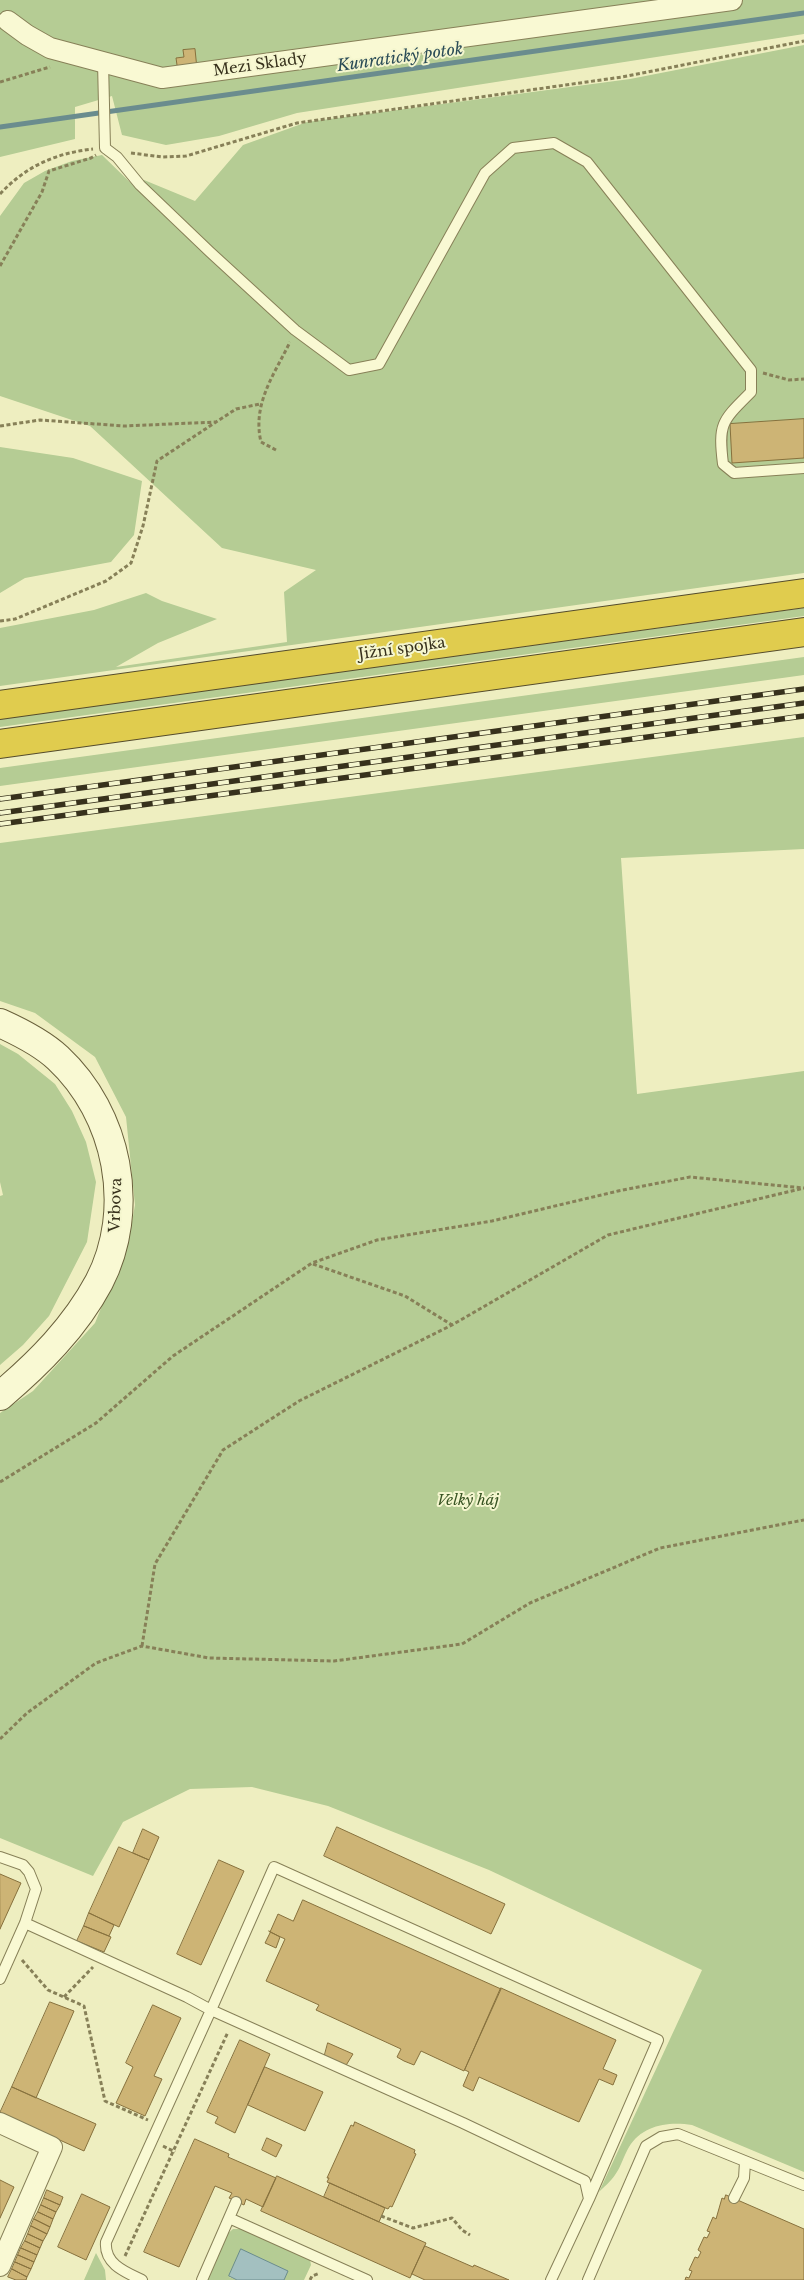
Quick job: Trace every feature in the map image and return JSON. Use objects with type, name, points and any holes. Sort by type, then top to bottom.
[{"type":"highway","name":"Jižní spojka","points":[[0,705],[804,593]]},
{"type":"highway","points":[[0,744],[804,632]]},
{"type":"main road","name":"Vrbova","points":[[0,1023],[22,1032],[58,1058],[80,1084],[97,1110],[110,1138],[116,1164],[119,1201],[115,1240],[99,1280],[79,1315],[32,1370],[0,1396]]},
{"type":"street","name":"Mezi Sklady","points":[[4,17],[26,35],[50,48],[162,78],[732,0]]},
{"type":"street","points":[[0,2123],[52,2147],[0,2266]]},
{"type":"lane","points":[[103,62],[105,148],[117,157],[140,185],[295,330],[349,370],[379,364],[485,173],[514,148],[554,143],[587,162],[751,370],[751,392],[725,418],[720,440],[723,464],[734,473],[804,468]]},
{"type":"lane","points":[[0,1857],[23,1865],[29,1872],[36,1889],[25,1923],[0,1978]]},
{"type":"lane","points":[[142,2280],[120,2269],[108,2258],[106,2242],[274,1867],[658,2040],[551,2280]]},
{"type":"lane","points":[[25,1923],[233,2021],[463,2123],[585,2180],[588,2199]]},
{"type":"lane","points":[[588,2280],[646,2146],[661,2137],[678,2134],[804,2185]]},
{"type":"lane","points":[[734,2198],[744,2178],[745,2162]]},
{"type":"lane","points":[[202,2280],[236,2202]]},
{"type":"lane","points":[[229,2218],[367,2280]]},
{"type":"path","points":[[0,194],[27,169],[72,151],[105,148],[162,157],[186,156],[296,123],[622,77],[804,41]]},
{"type":"path","points":[[0,82],[82,57]]},
{"type":"path","points":[[0,266],[42,192],[49,171],[91,158],[105,148]]},
{"type":"path","points":[[276,450],[261,442],[257,425],[260,404],[295,330]]},
{"type":"path","points":[[751,370],[789,380],[804,380]]},
{"type":"path","points":[[0,621],[15,619],[106,581],[132,563],[143,526],[156,461],[236,409],[260,404]]},
{"type":"path","points":[[0,426],[40,420],[124,426],[216,422]]},
{"type":"path","points":[[0,1482],[96,1423],[173,1356],[312,1263],[377,1240],[492,1220],[618,1191],[690,1178],[804,1188]]},
{"type":"path","points":[[142,1646],[155,1564],[223,1450],[299,1401],[452,1325],[608,1235],[804,1188]]},
{"type":"path","points":[[312,1263],[405,1296],[452,1325]]},
{"type":"path","points":[[0,1739],[27,1712],[96,1663],[142,1646],[209,1658],[334,1661],[462,1644],[530,1603],[660,1548],[804,1520]]},
{"type":"path","points":[[13,1950],[48,1990],[84,2006],[105,2101],[151,2121],[144,2138],[175,2152]]},
{"type":"path","points":[[64,1997],[102,1958]]},
{"type":"path","points":[[120,2269],[175,2152],[233,2021]]},
{"type":"path","points":[[381,2216],[413,2228],[452,2218],[462,2230],[470,2235]]},
{"type":"green space","points":[[0,0],[804,0],[804,34],[297,113],[219,136],[166,145],[122,135],[112,96],[75,107],[75,139],[0,157]]},
{"type":"green space","points":[[804,45],[804,573],[0,686],[0,628],[94,610],[146,593],[162,601],[217,619],[158,643],[116,667],[287,642],[284,592],[316,570],[222,548],[90,426],[0,396],[0,216],[24,183],[45,171],[72,161],[102,155],[137,189],[144,180],[195,201],[243,145],[307,122],[630,79]]},
{"type":"green space","points":[[0,447],[73,458],[142,481],[134,535],[111,562],[25,578],[0,593]]},
{"type":"green space","points":[[804,608],[804,616],[0,727],[0,719]]},
{"type":"green space","points":[[804,657],[804,675],[0,786],[0,768]]},
{"type":"green space","name":"Velký háj","points":[[804,737],[804,849],[621,858],[637,1094],[804,1071],[804,2172],[692,2125],[665,2124],[649,2129],[634,2140],[615,2175],[599,2192],[702,1970],[489,1870],[328,1806],[252,1787],[190,1789],[123,1822],[93,1876],[0,1838],[0,1413],[33,1391],[95,1323],[129,1239],[135,1205],[126,1117],[95,1057],[35,1013],[0,1001],[0,843]]},
{"type":"green space","points":[[0,1044],[18,1054],[55,1084],[72,1111],[86,1142],[96,1182],[87,1242],[49,1316],[23,1345],[0,1365],[0,1196],[3,1195],[0,1182]]},
{"type":"green space","points":[[233,2229],[246,2229],[310,2259],[311,2265],[304,2280],[284,2280],[287,2271],[229,2277],[237,2280],[205,2280],[225,2236]]},
{"type":"green space","points":[[96,2253],[105,2270],[106,2280],[84,2280]]},
{"type":"water","points":[[241,2249],[288,2271],[284,2280],[237,2280],[229,2276]]},
{"type":"building","points":[[195,49],[197,69],[178,72],[176,58],[184,57],[183,50]]},
{"type":"building","points":[[804,419],[804,458],[732,463],[730,424]]},
{"type":"building","points":[[337,1827],[505,1904],[491,1934],[324,1856]]},
{"type":"building","points":[[143,1829],[159,1837],[149,1860],[133,1853]]},
{"type":"building","points":[[119,1847],[149,1860],[119,1927],[89,1913]]},
{"type":"building","points":[[219,1860],[244,1871],[201,1965],[177,1954]]},
{"type":"building","points":[[0,1874],[21,1883],[0,1929]]},
{"type":"building","points":[[303,1900],[501,1989],[464,2071],[421,2051],[414,2065],[404,2061],[397,2057],[401,2049],[316,2010],[319,2005],[266,1981],[285,1939],[270,1932],[278,1914],[293,1921]]},
{"type":"building","points":[[89,1913],[114,1925],[109,1936],[84,1926]]},
{"type":"building","points":[[84,1926],[111,1937],[104,1952],[77,1941]]},
{"type":"building","points":[[269,1931],[280,1937],[276,1948],[265,1943],[270,1933]]},
{"type":"building","points":[[501,1988],[616,2040],[603,2069],[617,2075],[613,2085],[599,2079],[579,2122],[479,2077],[473,2091],[463,2086],[469,2072],[465,2070]]},
{"type":"building","points":[[50,2002],[74,2011],[36,2098],[12,2087]]},
{"type":"building","points":[[153,2005],[181,2018],[154,2076],[162,2079],[145,2116],[116,2103],[133,2067],[126,2063]]},
{"type":"building","points":[[240,2040],[270,2054],[235,2133],[215,2123],[218,2117],[207,2112]]},
{"type":"building","points":[[328,2043],[353,2054],[345,2067],[324,2058]]},
{"type":"building","points":[[265,2067],[323,2092],[305,2131],[248,2105]]},
{"type":"building","points":[[12,2087],[96,2124],[84,2151],[0,2113]]},
{"type":"building","points":[[355,2122],[415,2150],[414,2153],[416,2154],[392,2207],[390,2206],[388,2209],[327,2182],[329,2178],[327,2178],[351,2125],[353,2126]]},
{"type":"building","points":[[267,2138],[282,2145],[276,2157],[262,2150]]},
{"type":"building","points":[[195,2139],[229,2154],[228,2157],[276,2178],[263,2207],[246,2199],[244,2205],[229,2198],[232,2193],[215,2186],[179,2267],[144,2252]]},
{"type":"building","points":[[277,2176],[426,2243],[410,2278],[261,2211]]},
{"type":"building","points":[[0,2180],[14,2187],[0,2218]]},
{"type":"building","points":[[330,2183],[385,2208],[379,2222],[324,2197]]},
{"type":"building","points":[[47,2190],[63,2197],[60,2205],[44,2198]]},
{"type":"building","points":[[82,2194],[110,2207],[86,2260],[58,2247]]},
{"type":"building","points":[[726,2195],[804,2229],[804,2280],[685,2280],[686,2277],[689,2278],[692,2271],[689,2270],[695,2257],[698,2258],[701,2252],[698,2250],[704,2237],[707,2238],[710,2232],[707,2231],[713,2217],[716,2219],[722,2198],[724,2199]]},
{"type":"building","points":[[44,2198],[60,2205],[56,2212],[41,2205]]},
{"type":"building","points":[[41,2205],[56,2212],[53,2219],[38,2212]]},
{"type":"building","points":[[38,2212],[53,2219],[50,2227],[34,2219]]},
{"type":"building","points":[[34,2219],[50,2227],[47,2234],[31,2226]]},
{"type":"building","points":[[31,2226],[47,2234],[43,2241],[28,2234]]},
{"type":"building","points":[[28,2234],[43,2241],[40,2248],[25,2241]]},
{"type":"building","points":[[25,2241],[40,2248],[37,2255],[21,2248]]},
{"type":"building","points":[[425,2246],[509,2280],[425,2280],[412,2274]]},
{"type":"building","points":[[21,2248],[37,2255],[34,2262],[18,2255]]},
{"type":"building","points":[[18,2255],[34,2262],[31,2269],[15,2262]]},
{"type":"building","points":[[15,2262],[31,2269],[27,2277],[12,2269]]},
{"type":"building","points":[[12,2269],[27,2277],[26,2280],[16,2280],[8,2277]]},
{"type":"waterway","name":"Kunratický potok","points":[[0,127],[804,13]]},
{"type":"railway","points":[[0,799],[804,689]]},
{"type":"railway","points":[[0,813],[804,703]]},
{"type":"railway","points":[[0,824],[804,716]]}]
